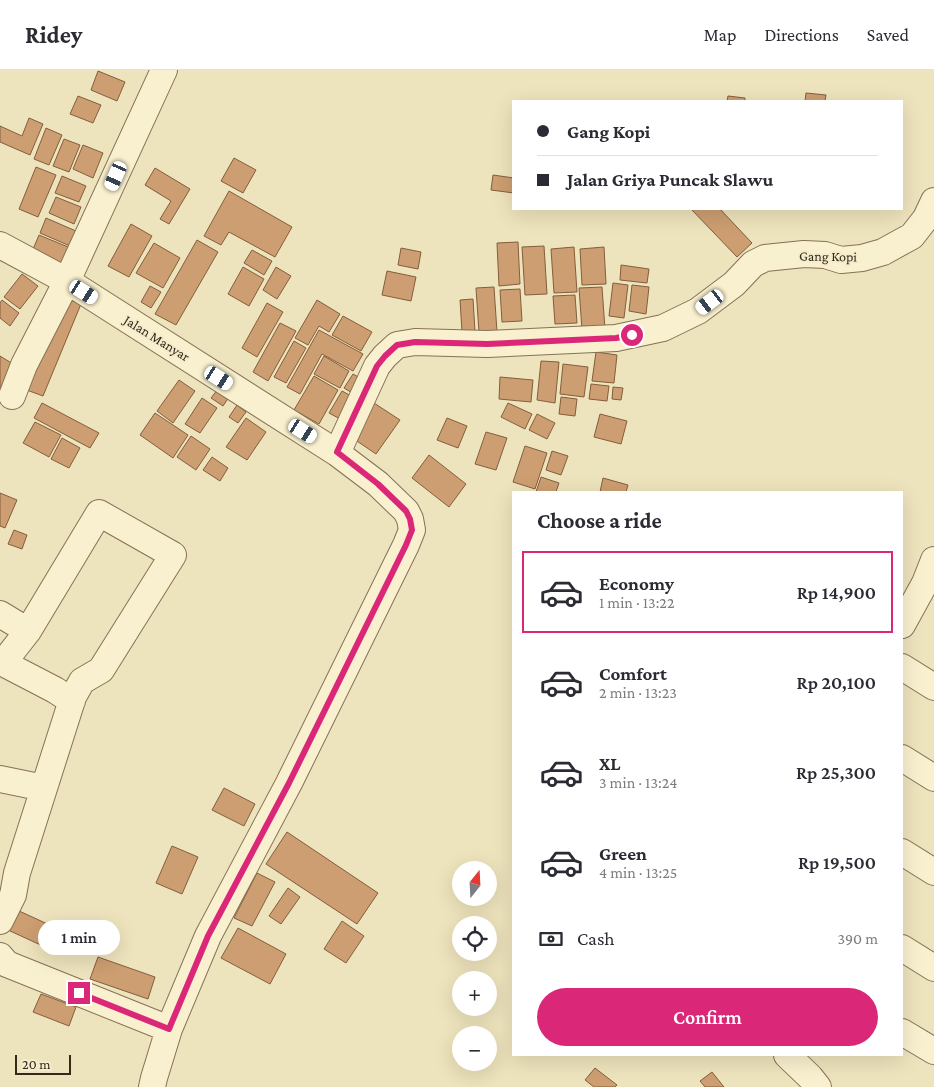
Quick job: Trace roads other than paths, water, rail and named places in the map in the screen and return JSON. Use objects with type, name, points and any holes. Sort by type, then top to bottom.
[{"type":"street","points":[[12,396],[24,365],[67,281],[164,70]]},
{"type":"street","name":"Gang Kopi","points":[[337,452],[377,366],[397,345],[415,342],[487,344],[616,338],[663,328],[698,311],[734,284],[753,264],[765,258],[804,254],[825,255],[841,260],[862,258],[884,252],[912,236],[926,218],[934,201]]},
{"type":"street","name":"Jalan Manyar","points":[[0,245],[67,281],[337,452],[378,484],[406,511],[412,530],[289,783],[208,936],[169,1029],[152,1087]]},
{"type":"street","points":[[0,921],[13,895],[8,863],[44,788],[72,701],[82,681],[100,670],[173,555],[99,513],[28,631],[2,666],[55,690],[72,701]]},
{"type":"street","points":[[903,623],[931,577]]},
{"type":"street","points":[[0,614],[28,631]]},
{"type":"street","points":[[903,668],[934,687]]},
{"type":"street","points":[[903,759],[934,778]]},
{"type":"street","points":[[0,779],[44,788]]},
{"type":"street","points":[[903,853],[934,872]]},
{"type":"street","points":[[903,949],[934,968]]},
{"type":"street","points":[[0,956],[7,964],[169,1029]]},
{"type":"street","points":[[903,1033],[934,1051]]},
{"type":"street","points":[[788,1056],[819,1084]]}]
